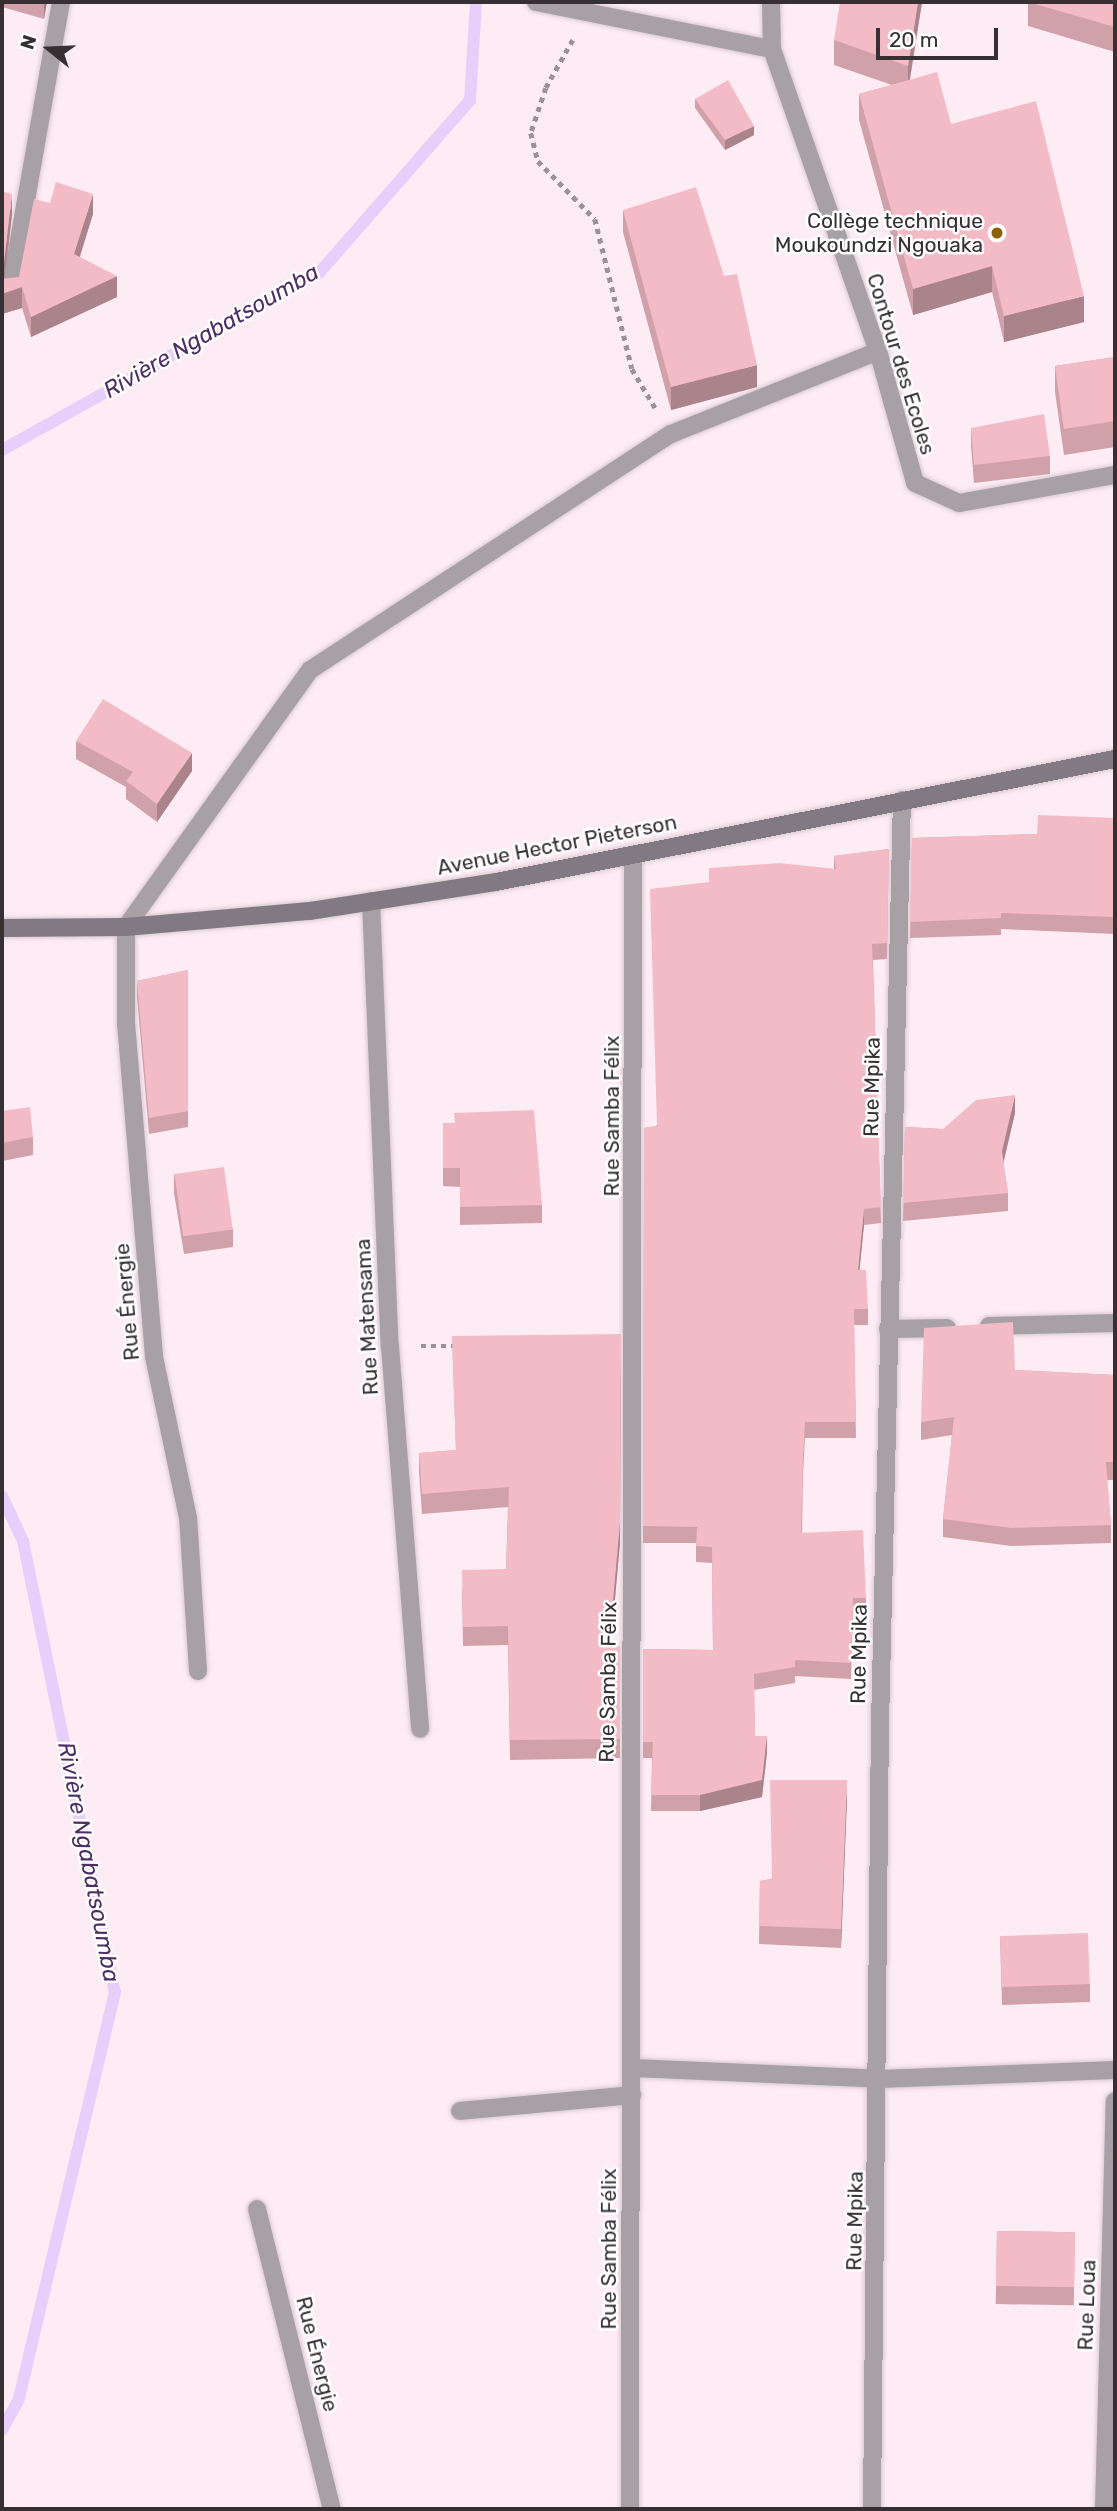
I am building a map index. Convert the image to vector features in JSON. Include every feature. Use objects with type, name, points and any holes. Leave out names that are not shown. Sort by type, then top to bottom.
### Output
[{"type":"street","points":[[10,291],[61,2]]},
{"type":"street","points":[[536,2],[587,15],[772,49]]},
{"type":"street","name":"Contour des Ecoles","points":[[771,2],[772,49],[878,351],[908,467],[927,494],[959,503],[986,502],[1115,475]]},
{"type":"street","points":[[127,926],[310,670],[671,434],[878,351]]},
{"type":"street","name":"Avenue Hector Pieterson","points":[[2,928],[127,926],[372,901],[633,856],[1115,759]]},
{"type":"street","name":"Rue Mpika","points":[[872,2509],[880,2079],[888,1329],[902,800]]},
{"type":"street","name":"Rue Samba Félix","points":[[630,2509],[633,2068],[633,856]]},
{"type":"street","name":"Rue Matensama","points":[[372,901],[390,1346],[420,1729]]},
{"type":"street","name":"Rue Énergie","points":[[127,926],[127,1025],[154,1356],[188,1518],[198,1671]]},
{"type":"street","points":[[888,1329],[1115,1323]]},
{"type":"street","points":[[633,2068],[880,2079],[1115,2070]]},
{"type":"street","points":[[460,2111],[632,2095]]},
{"type":"street","name":"Rue Loua","points":[[1104,2509],[1115,2101]]},
{"type":"street","name":"Rue Énergie","points":[[257,2209],[332,2509]]},
{"type":"path","points":[[587,15],[546,88],[531,133],[538,161],[595,219],[632,369],[671,434]]},
{"type":"building","points":[[840,2],[918,2],[908,66],[834,40]]},
{"type":"building","points":[[1028,2],[1115,2],[1115,27]]},
{"type":"building","points":[[937,72],[951,124],[1036,101],[1084,296],[1004,316],[992,266],[913,289],[859,94]]},
{"type":"building","points":[[728,80],[754,126],[725,140],[695,99]]},
{"type":"building","points":[[56,182],[93,194],[74,254],[117,276],[31,317],[22,287],[2,294],[2,279],[19,277],[34,199],[50,203]]},
{"type":"building","points":[[696,187],[724,276],[737,274],[757,365],[671,387],[623,210]]},
{"type":"building","points":[[2,191],[12,194],[2,279]]},
{"type":"building","points":[[1115,357],[1115,421],[1064,429],[1055,366]]},
{"type":"building","points":[[1044,414],[1050,456],[974,465],[971,428]]},
{"type":"building","points":[[103,699],[192,753],[157,804],[126,781],[133,772],[76,741]]},
{"type":"building","points":[[1038,815],[1115,818],[1115,917],[1001,913],[1001,918],[910,922],[912,838],[1037,834]]},
{"type":"building","points":[[889,849],[887,943],[872,944],[881,1207],[864,1209],[858,1270],[866,1270],[868,1309],[854,1309],[856,1422],[805,1422],[803,1459],[801,1533],[863,1530],[866,1598],[853,1598],[851,1663],[795,1660],[795,1667],[754,1674],[755,1736],[767,1736],[762,1780],[700,1795],[651,1795],[653,1742],[643,1742],[643,1649],[713,1650],[712,1547],[696,1546],[697,1527],[643,1526],[644,1128],[657,1126],[650,889],[709,882],[709,868],[779,863],[836,869],[834,856]]},
{"type":"building","points":[[188,970],[188,1111],[149,1118],[137,981]]},
{"type":"building","points":[[1015,1095],[1002,1151],[1008,1193],[903,1203],[905,1127],[943,1129],[976,1100]]},
{"type":"building","points":[[30,1107],[33,1137],[2,1143],[2,1111]]},
{"type":"building","points":[[534,1110],[542,1205],[460,1207],[460,1168],[443,1168],[443,1123],[455,1123],[454,1113]]},
{"type":"building","points":[[224,1167],[233,1229],[183,1236],[174,1174]]},
{"type":"building","points":[[1013,1322],[1015,1370],[1115,1375],[1115,1462],[1106,1462],[1111,1525],[1011,1528],[943,1519],[954,1417],[921,1422],[924,1328]]},
{"type":"building","points":[[621,1334],[620,1523],[609,1646],[620,1646],[620,1739],[510,1740],[508,1626],[463,1627],[462,1570],[506,1569],[509,1487],[422,1494],[419,1453],[456,1450],[452,1336]]},
{"type":"building","points":[[770,1780],[847,1780],[841,1929],[759,1926],[760,1881],[772,1879]]},
{"type":"building","points":[[1088,1933],[1090,1984],[1002,1987],[1000,1936]]},
{"type":"building","points":[[997,2231],[1075,2232],[1074,2287],[996,2286]]},
{"type":"waterway","name":"Rivière Ngabatsoumba","points":[[2,450],[320,272],[470,100],[476,2]]},
{"type":"waterway","name":"Rivière Ngabatsoumba","points":[[2,1496],[23,1541],[115,1992],[18,2401],[2,2430]]},
{"type":"place","name":"Collège technique Moukoundzi Ngouaka","points":[[997,233]]}]
